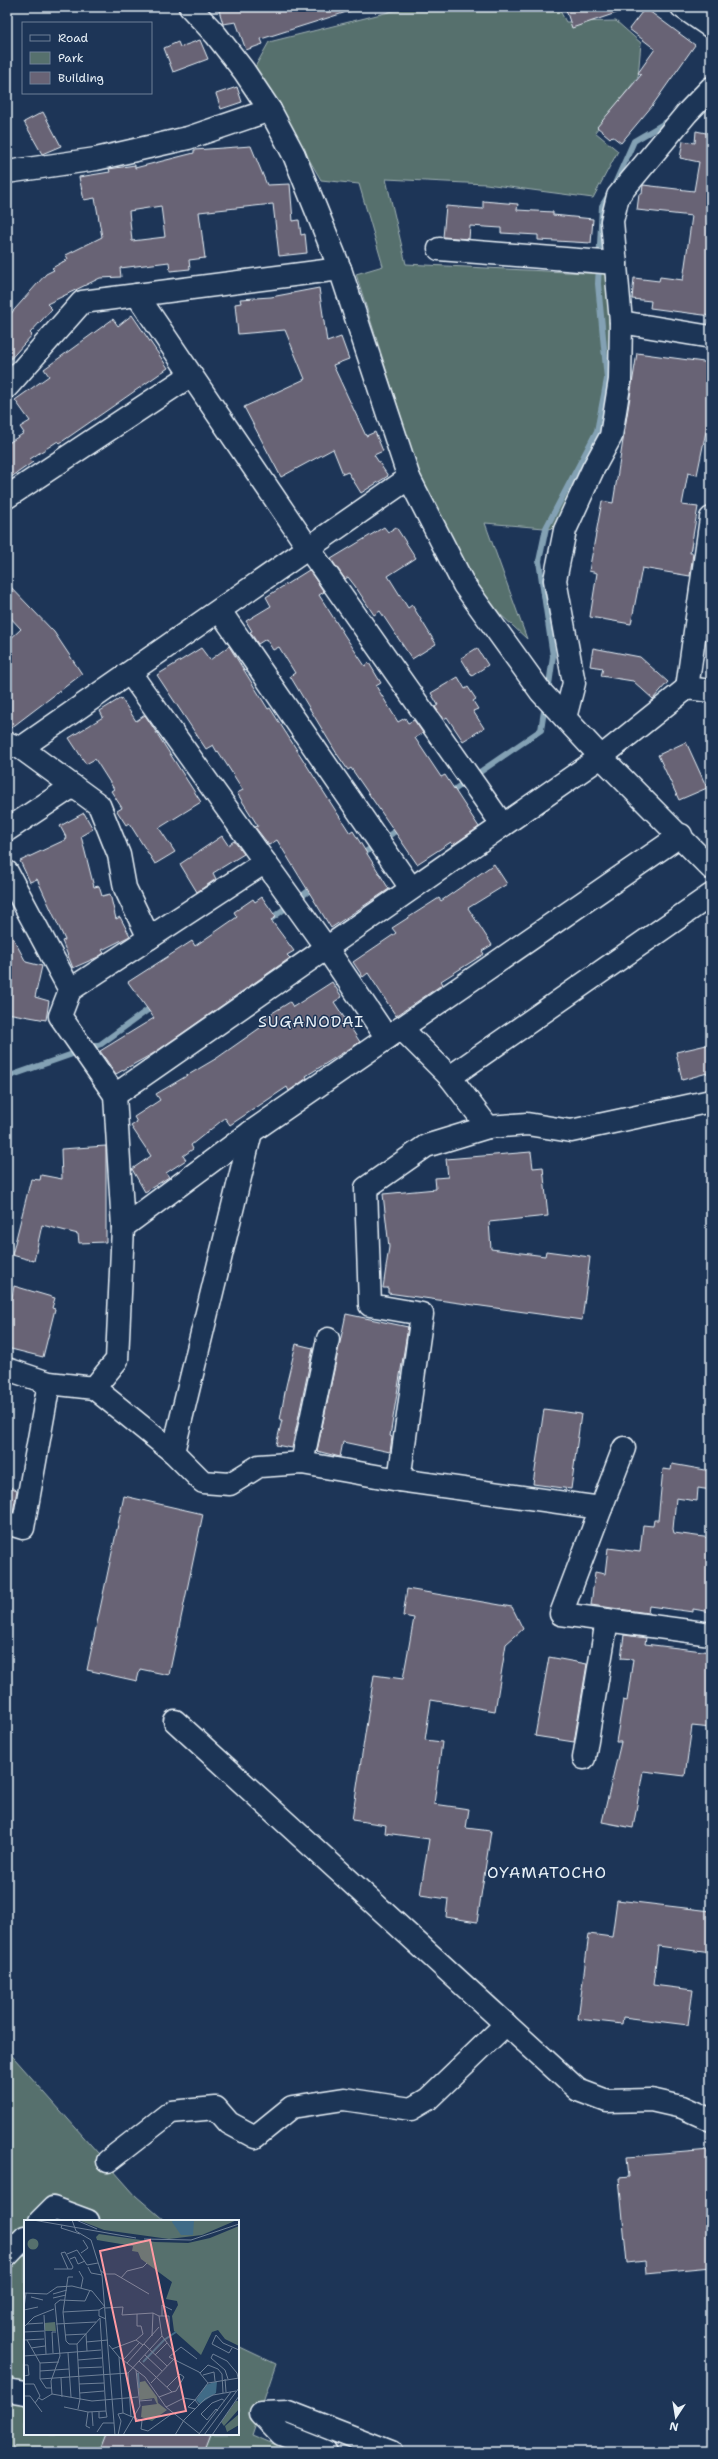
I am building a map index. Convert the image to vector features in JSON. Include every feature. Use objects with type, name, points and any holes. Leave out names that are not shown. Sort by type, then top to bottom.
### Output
[{"type":"street","points":[[190,7],[216,35],[270,110],[294,155],[340,269],[409,478],[464,585],[541,692],[601,757],[681,835],[711,868]]},
{"type":"street","points":[[682,7],[711,27]]},
{"type":"street","points":[[565,718],[574,683],[555,580],[565,530],[593,469],[611,436],[620,380],[622,322],[604,262],[612,221],[618,196],[687,113],[711,88]]},
{"type":"street","points":[[7,172],[96,159],[188,138],[270,110]]},
{"type":"street","points":[[439,249],[604,262]]},
{"type":"street","points":[[7,387],[82,302],[340,269]]},
{"type":"street","points":[[137,295],[309,550],[502,824]]},
{"type":"street","points":[[622,322],[711,337]]},
{"type":"street","points":[[7,497],[191,375]]},
{"type":"street","points":[[149,938],[125,888],[119,855],[99,805],[14,745],[130,673],[309,550],[409,478]]},
{"type":"street","points":[[115,1095],[327,949],[502,824],[601,757],[688,688],[711,518]]},
{"type":"street","points":[[220,611],[411,888]]},
{"type":"street","points":[[130,673],[327,949],[394,1033],[450,1077],[488,1127]]},
{"type":"street","points":[[688,688],[711,691]]},
{"type":"street","points":[[7,830],[73,786]]},
{"type":"street","points":[[123,1227],[251,1132],[681,835]]},
{"type":"street","points":[[94,1388],[117,1360],[123,1227],[115,1095],[60,1016],[70,990],[265,862]]},
{"type":"street","points":[[7,872],[70,990]]},
{"type":"street","points":[[450,1077],[711,895]]},
{"type":"street","points":[[399,1480],[422,1314],[370,1305],[366,1188],[426,1146],[488,1127],[527,1124],[571,1131],[711,1101]]},
{"type":"street","points":[[173,1452],[251,1132]]},
{"type":"street","points":[[302,1463],[328,1339]]},
{"type":"street","points":[[7,1369],[49,1383],[94,1388],[173,1452],[203,1482],[230,1484],[259,1466],[302,1463],[399,1480],[601,1508]]},
{"type":"street","points":[[7,1523],[23,1528],[49,1383]]},
{"type":"street","points":[[624,1448],[562,1614],[711,1634]]},
{"type":"street","points":[[584,1758],[607,1620]]},
{"type":"street","points":[[175,1721],[578,2090],[607,2101],[651,2100],[682,2107],[711,2120]]},
{"type":"street","points":[[108,2161],[171,2112],[216,2108],[229,2123],[255,2137],[292,2107],[344,2099],[411,2109],[428,2099],[506,2024]]},
{"type":"street","points":[[41,2220],[53,2208],[85,2220]]},
{"type":"street","points":[[7,2256],[24,2238]]},
{"type":"street","points":[[7,2390],[24,2393]]},
{"type":"street","points":[[326,2452],[281,2434],[261,2414],[288,2412],[391,2452]]},
{"type":"green space","points":[[409,7],[558,7],[566,22],[616,21],[641,43],[638,77],[595,132],[618,151],[593,198],[486,184],[386,179],[406,264],[606,274],[615,377],[604,433],[556,529],[485,523],[527,639],[500,614],[469,572],[418,471],[356,274],[383,266],[359,184],[321,180],[255,67],[269,42]]},
{"type":"green space","points":[[7,2050],[136,2196],[164,2220],[24,2220],[24,2435],[239,2435],[239,2346],[276,2364],[252,2435],[293,2452],[23,2452],[7,2446]]},
{"type":"building","points":[[218,7],[353,7],[353,10],[261,39],[263,44],[246,50],[236,22],[223,24]]},
{"type":"building","points":[[565,7],[624,7],[625,10],[572,28]]},
{"type":"building","points":[[645,8],[695,45],[652,106],[621,143],[612,136],[610,138],[597,127],[641,75],[638,73],[655,49],[629,29]]},
{"type":"building","points":[[200,40],[208,59],[173,72],[164,48],[178,42],[180,47]]},
{"type":"building","points":[[237,87],[242,102],[221,109],[216,94]]},
{"type":"building","points":[[43,112],[61,146],[42,154],[24,122]]},
{"type":"building","points":[[696,131],[711,134],[711,316],[650,308],[651,301],[632,299],[634,278],[659,281],[660,277],[683,280],[692,216],[637,210],[639,194],[642,194],[643,185],[694,191],[699,162],[680,158],[683,141],[695,143]]},
{"type":"building","points":[[251,146],[267,185],[290,184],[293,221],[299,220],[301,235],[305,234],[307,253],[279,256],[273,204],[199,212],[205,258],[189,260],[190,269],[170,271],[169,262],[120,268],[121,277],[100,278],[47,304],[52,309],[30,333],[32,335],[7,363],[7,318],[46,274],[54,270],[52,268],[68,259],[66,255],[102,237],[95,198],[84,200],[79,177],[110,172],[109,169],[135,165],[135,168],[194,153],[194,150]],"holes":[[[161,206],[165,237],[132,241],[129,211]]]},
{"type":"building","points":[[483,201],[518,204],[517,210],[553,212],[553,215],[593,219],[591,243],[538,240],[538,235],[501,233],[501,228],[470,226],[469,239],[443,237],[446,206],[483,209]]},
{"type":"building","points":[[319,288],[327,342],[341,337],[349,359],[333,365],[366,436],[375,432],[383,451],[374,455],[388,476],[361,493],[348,472],[343,474],[333,449],[281,477],[244,407],[305,379],[285,330],[238,334],[235,304],[241,303],[240,299],[271,297]]},
{"type":"building","points":[[132,315],[168,368],[60,443],[58,441],[30,459],[33,462],[7,480],[7,444],[24,433],[20,427],[30,421],[15,400],[49,376],[44,369],[113,319],[118,326]]},
{"type":"building","points":[[637,353],[711,363],[711,407],[697,475],[688,473],[682,505],[698,507],[690,553],[693,553],[690,576],[642,568],[631,624],[590,617],[597,573],[589,571],[602,501],[613,503]]},
{"type":"building","points":[[384,527],[388,532],[396,527],[416,558],[388,576],[408,608],[412,605],[436,644],[412,659],[380,611],[374,615],[355,586],[348,577],[345,579],[331,559]]},
{"type":"building","points":[[309,570],[324,592],[319,595],[345,636],[365,666],[369,663],[381,683],[376,686],[398,722],[405,718],[408,723],[414,720],[423,733],[415,738],[441,777],[445,775],[479,827],[453,845],[451,842],[417,864],[351,768],[348,770],[337,754],[290,676],[295,673],[279,647],[273,650],[266,639],[258,644],[250,632],[252,631],[246,621],[271,606],[266,597]]},
{"type":"building","points":[[7,583],[54,632],[82,674],[7,731],[7,642],[21,629],[7,614]]},
{"type":"building","points":[[229,646],[268,709],[270,708],[350,833],[353,831],[389,889],[331,928],[277,840],[269,845],[255,827],[258,826],[237,793],[243,790],[218,751],[217,752],[213,745],[206,749],[157,675],[201,648],[210,660]]},
{"type":"building","points":[[477,648],[488,665],[472,676],[461,658]]},
{"type":"building","points":[[593,648],[640,657],[668,682],[653,699],[633,681],[601,676],[603,668],[590,666]]},
{"type":"building","points":[[458,677],[465,689],[468,687],[476,699],[473,701],[478,709],[473,711],[484,728],[463,741],[447,717],[444,719],[435,707],[438,705],[431,693]]},
{"type":"building","points":[[121,698],[136,721],[145,715],[201,802],[159,828],[175,852],[155,864],[129,823],[126,825],[117,811],[122,808],[111,791],[114,789],[95,759],[86,764],[69,738],[103,717],[100,711]]},
{"type":"building","points":[[686,742],[707,788],[679,800],[658,755]]},
{"type":"building","points":[[84,813],[93,829],[81,836],[94,887],[99,886],[102,896],[110,894],[116,919],[120,917],[130,936],[102,950],[104,953],[98,957],[73,968],[62,941],[65,940],[37,879],[30,882],[20,861],[67,839],[60,826]]},
{"type":"building","points":[[222,836],[228,845],[234,841],[244,854],[213,873],[216,879],[197,892],[180,864]]},
{"type":"building","points":[[494,864],[507,884],[468,908],[492,945],[482,951],[484,954],[441,981],[443,984],[396,1016],[368,973],[363,977],[353,962],[396,933],[392,928],[439,898],[441,901]]},
{"type":"building","points":[[262,897],[276,917],[271,920],[294,951],[287,955],[290,958],[154,1053],[116,1074],[100,1051],[154,1018],[128,982],[192,941],[195,946],[237,917],[234,912],[253,899],[255,902]]},
{"type":"building","points":[[7,927],[26,962],[42,966],[35,997],[49,1001],[46,1020],[7,1013]]},
{"type":"building","points":[[332,982],[342,997],[334,1002],[360,1042],[306,1076],[307,1078],[289,1091],[287,1087],[230,1125],[225,1118],[191,1145],[193,1149],[183,1156],[186,1160],[166,1173],[169,1177],[145,1192],[132,1169],[151,1156],[131,1126],[137,1122],[134,1117],[160,1100],[156,1094],[217,1058],[267,1023],[264,1018],[290,1002],[293,1007]]},
{"type":"building","points":[[711,1044],[711,1072],[682,1080],[676,1052]]},
{"type":"building","points":[[106,1146],[106,1242],[79,1243],[78,1234],[42,1225],[34,1261],[12,1255],[31,1179],[40,1180],[41,1175],[62,1179],[61,1149]]},
{"type":"building","points":[[531,1152],[533,1168],[543,1167],[548,1216],[489,1222],[491,1249],[545,1256],[546,1251],[590,1257],[582,1320],[388,1293],[388,1288],[383,1288],[389,1247],[383,1194],[436,1189],[435,1178],[448,1177],[446,1159]]},
{"type":"building","points":[[14,1286],[55,1298],[52,1308],[55,1309],[43,1357],[7,1348],[7,1297],[12,1298]]},
{"type":"building","points":[[346,1314],[408,1327],[390,1436],[392,1437],[390,1452],[343,1442],[340,1457],[317,1451]]},
{"type":"building","points":[[296,1344],[313,1348],[292,1448],[276,1445],[282,1420],[280,1420],[286,1386]]},
{"type":"building","points":[[544,1409],[581,1414],[571,1489],[533,1484]]},
{"type":"building","points":[[672,1464],[711,1471],[711,1490],[698,1488],[697,1501],[676,1498],[673,1529],[674,1533],[711,1538],[711,1612],[693,1609],[693,1612],[649,1606],[648,1613],[591,1605],[595,1572],[605,1574],[608,1548],[640,1552],[643,1525],[653,1526],[654,1520],[658,1520],[663,1469],[671,1470]]},
{"type":"building","points":[[7,1486],[17,1490],[13,1512],[7,1511]]},
{"type":"building","points":[[124,1496],[203,1514],[169,1675],[140,1669],[137,1681],[87,1670]]},
{"type":"building","points":[[407,1589],[512,1607],[523,1629],[506,1644],[495,1711],[431,1700],[425,1740],[442,1742],[434,1804],[469,1809],[466,1828],[491,1831],[477,1922],[446,1917],[448,1899],[420,1895],[429,1839],[385,1833],[386,1825],[352,1820],[374,1675],[403,1679],[414,1618],[403,1616]]},
{"type":"building","points":[[624,1635],[646,1638],[645,1644],[711,1652],[711,1728],[692,1726],[685,1776],[643,1771],[633,1828],[602,1822],[621,1742],[616,1742],[623,1700],[627,1701],[633,1659],[621,1658]]},
{"type":"building","points":[[549,1657],[587,1664],[574,1742],[535,1736]]},
{"type":"building","points":[[617,1900],[711,1911],[711,1953],[658,1946],[653,1985],[693,1990],[688,2025],[623,2017],[622,2024],[578,2019],[589,1934],[612,1937]]},
{"type":"building","points":[[710,2150],[711,2267],[646,2273],[645,2261],[627,2263],[619,2178],[629,2177],[627,2157]]},
{"type":"building","points":[[105,2435],[211,2435],[204,2452],[98,2452]]},
{"type":"waterway","points":[[548,692],[553,656],[539,561],[546,528],[597,431],[607,379],[598,284],[602,206],[614,186],[634,141],[670,120]]},
{"type":"waterway","points":[[448,794],[541,730],[545,705]]},
{"type":"waterway","points":[[360,856],[401,827]]},
{"type":"waterway","points":[[268,921],[314,887]]},
{"type":"waterway","points":[[7,1077],[101,1044],[153,1006]]},
{"type":"district","name":"SUGANODAI","points":[[311,1021]]},
{"type":"district","name":"OYAMATOCHO","points":[[547,1872]]}]
